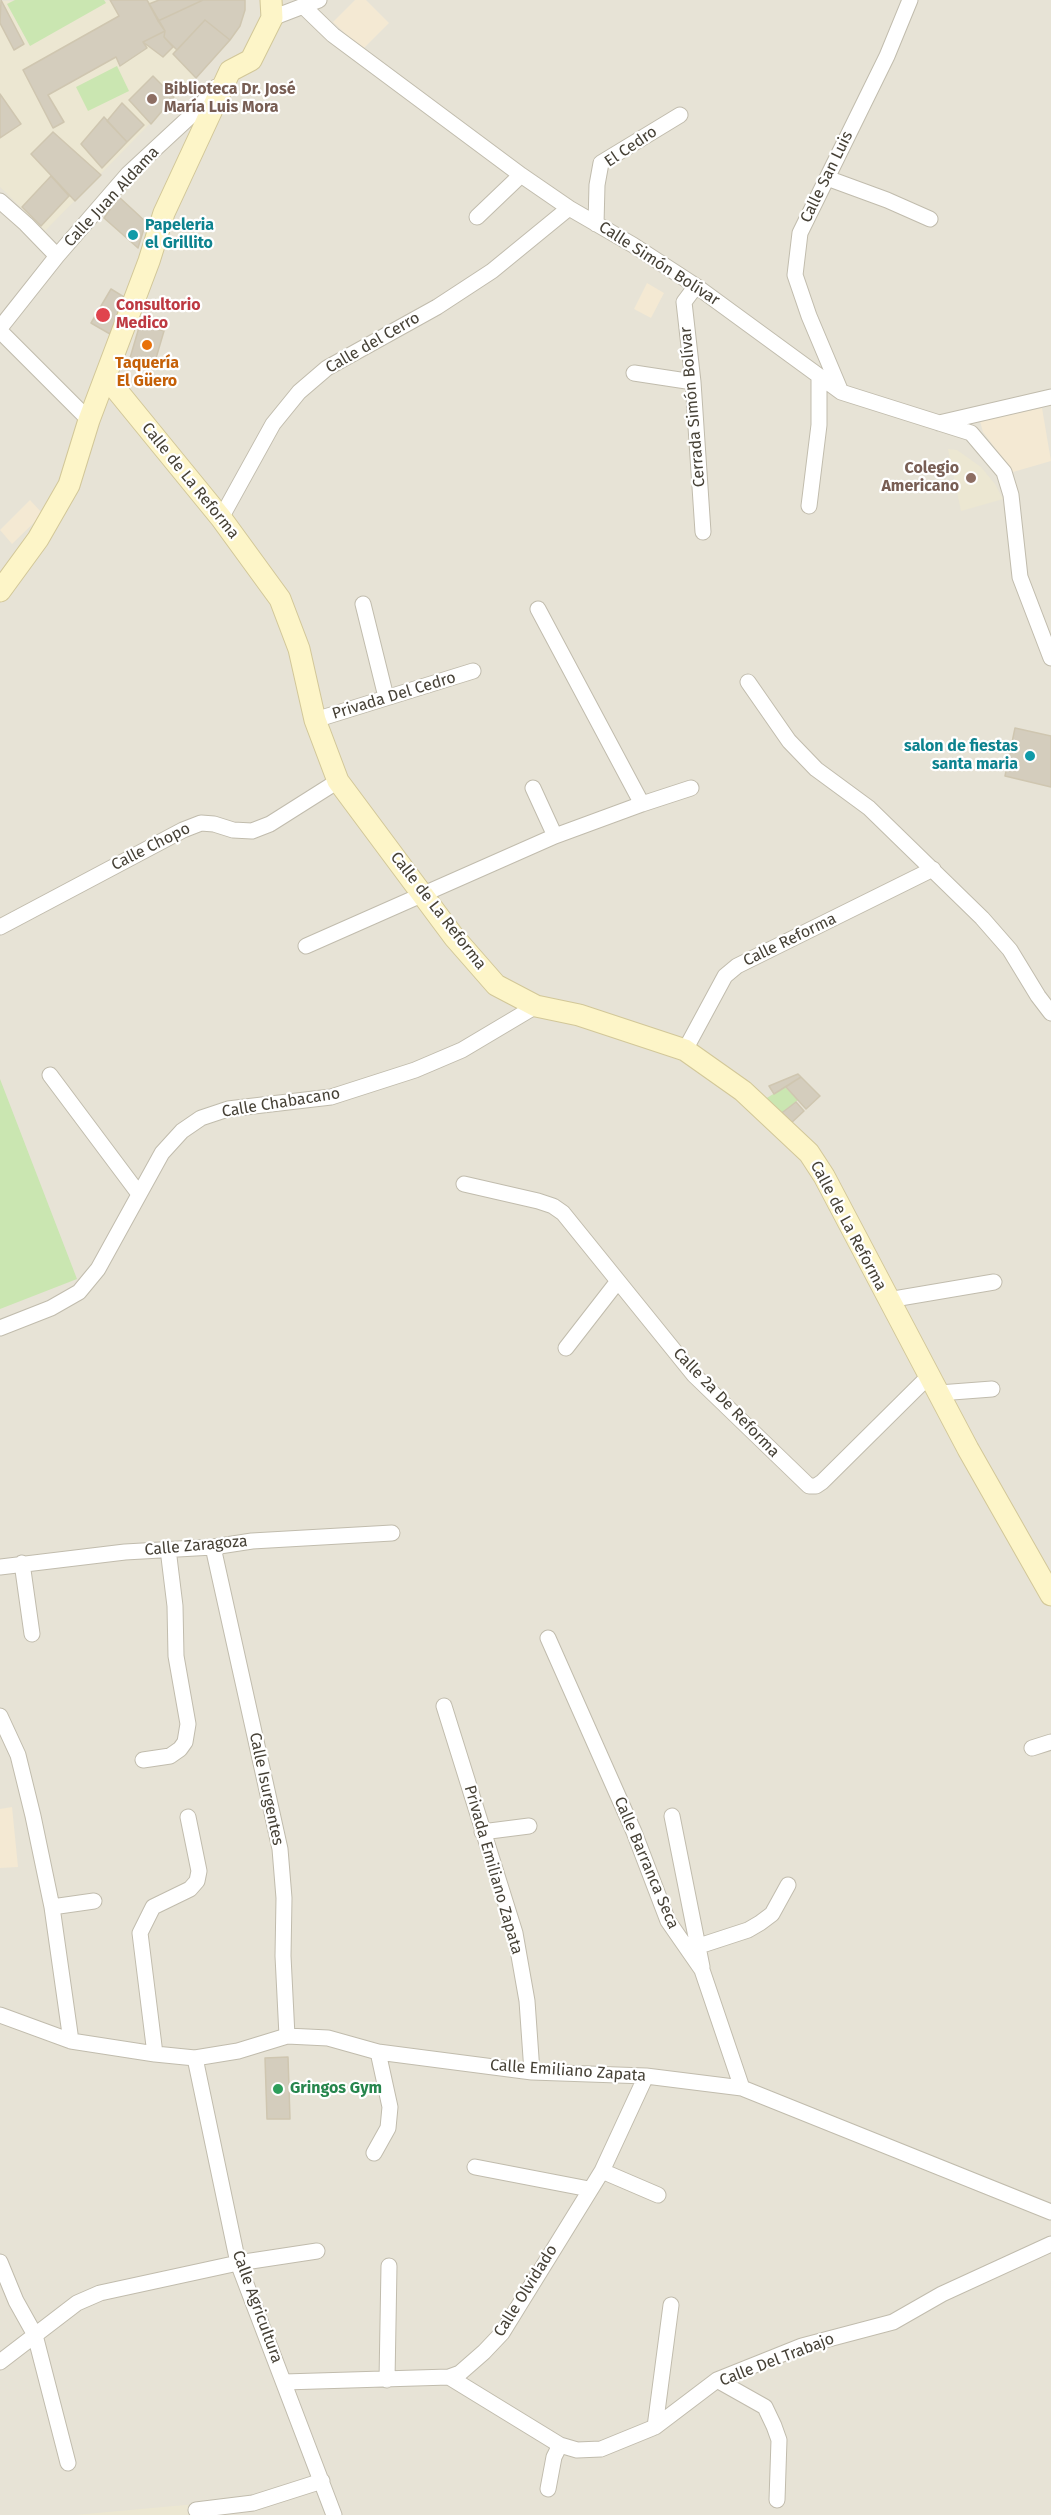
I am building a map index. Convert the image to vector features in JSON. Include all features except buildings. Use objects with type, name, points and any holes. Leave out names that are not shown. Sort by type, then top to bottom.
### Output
[{"type":"street","points":[[0,591],[38,539],[69,485],[89,420],[149,261],[164,213],[230,71],[251,60],[271,9],[303,6],[319,0]]},
{"type":"street","name":"Calle San Luis","points":[[841,392],[809,316],[795,275],[800,233],[886,57],[909,0]]},
{"type":"street","name":"Calle Simón Bolívar","points":[[303,6],[333,35],[521,175],[568,208],[696,286],[819,378],[841,392],[971,433],[1004,472],[1011,495],[1020,577],[1051,658]]},
{"type":"street","name":"Calle Juan Aldama","points":[[0,329],[57,256],[128,174],[196,111],[230,71]]},
{"type":"street","name":"El Cedro","points":[[596,224],[597,185],[601,163],[680,115]]},
{"type":"street","points":[[477,217],[521,175]]},
{"type":"street","points":[[827,178],[930,219]]},
{"type":"street","points":[[0,201],[57,256]]},
{"type":"street","name":"Calle del Cerro","points":[[221,518],[273,424],[298,393],[327,368],[437,307],[492,271],[568,208]]},
{"type":"street","name":"Cerrada Simón Bolívar","points":[[696,286],[684,302],[693,382],[704,532]]},
{"type":"street","points":[[0,329],[89,420]]},
{"type":"street","points":[[634,373],[693,382]]},
{"type":"street","name":"Calle de La Reforma","points":[[106,377],[221,518],[279,599],[299,649],[315,720],[338,781],[454,937],[496,985],[536,1006],[579,1015],[685,1050],[743,1091],[809,1153],[839,1202],[888,1300],[1051,1595]]},
{"type":"street","points":[[809,506],[819,425],[819,378]]},
{"type":"street","points":[[939,423],[1051,398]]},
{"type":"street","points":[[363,604],[386,697]]},
{"type":"street","points":[[538,609],[642,804]]},
{"type":"street","name":"Privada Del Cedro","points":[[315,720],[473,671]]},
{"type":"street","points":[[748,682],[789,741],[816,769],[869,808],[982,918],[1010,950],[1051,1013]]},
{"type":"street","name":"Calle Chopo","points":[[0,927],[183,830],[201,823],[214,824],[233,830],[252,831],[270,824],[338,781]]},
{"type":"street","points":[[533,788],[555,836]]},
{"type":"street","points":[[306,946],[555,836],[642,804],[691,789]]},
{"type":"street","name":"Calle Reforma","points":[[685,1050],[725,976],[737,966],[933,869]]},
{"type":"street","name":"Calle Chabacano","points":[[0,1328],[51,1308],[79,1292],[98,1269],[162,1153],[182,1131],[201,1118],[228,1109],[331,1097],[415,1070],[462,1050],[536,1006]]},
{"type":"street","points":[[50,1075],[139,1194]]},
{"type":"street","name":"Calle 2a De Reforma","points":[[464,1184],[553,1206],[574,1224],[694,1375],[809,1486],[816,1486],[822,1482],[934,1384]]},
{"type":"street","points":[[566,1348],[618,1281]]},
{"type":"street","points":[[888,1300],[994,1282]]},
{"type":"street","points":[[934,1384],[992,1389]]},
{"type":"street","name":"Calle Zaragoza","points":[[0,1567],[252,1541],[392,1533]]},
{"type":"street","name":"Calle Isurgentes","points":[[213,1546],[280,1849],[284,1898],[283,1956],[287,2036]]},
{"type":"street","points":[[143,1760],[170,1756],[180,1749],[185,1742],[188,1724],[176,1656],[176,1606],[168,1549]]},
{"type":"street","points":[[22,1563],[32,1634]]},
{"type":"street","name":"Calle Barranca Seca","points":[[548,1638],[634,1832],[668,1921],[702,1970],[742,2088]]},
{"type":"street","name":"Privada Emiliano Zapata","points":[[444,1706],[515,1933],[527,2001],[532,2073]]},
{"type":"street","points":[[0,1716],[18,1755],[33,1816],[51,1907],[70,2041]]},
{"type":"street","points":[[1032,1748],[1051,1742]]},
{"type":"street","points":[[672,1816],[702,1970]]},
{"type":"street","points":[[155,2054],[140,1933],[153,1907],[190,1889],[197,1881],[199,1871],[188,1817]]},
{"type":"street","points":[[482,1832],[529,1826]]},
{"type":"street","points":[[699,1946],[748,1930],[760,1923],[772,1914],[788,1885]]},
{"type":"street","points":[[51,1907],[94,1901]]},
{"type":"street","name":"Calle Emiliano Zapata","points":[[0,2015],[9,2016],[70,2041],[195,2058],[238,2051],[287,2036],[328,2038],[378,2052],[532,2073],[646,2076],[742,2088],[1051,2212]]},
{"type":"street","points":[[374,2153],[388,2127],[390,2107],[378,2052]]},
{"type":"street","name":"Calle Agricultura","points":[[195,2058],[238,2263],[334,2515]]},
{"type":"street","name":"Calle Olvidado","points":[[449,2378],[460,2373],[502,2333],[602,2171],[646,2076]]},
{"type":"street","points":[[475,2167],[589,2189]]},
{"type":"street","points":[[602,2171],[658,2195]]},
{"type":"street","name":"Calle Del Trabajo","points":[[449,2378],[560,2445],[577,2450],[601,2449],[655,2427],[717,2380],[802,2346],[893,2322],[942,2294],[1051,2244]]},
{"type":"street","points":[[0,2362],[77,2303],[100,2293],[238,2263],[317,2251]]},
{"type":"street","points":[[0,2262],[16,2301],[35,2335],[68,2463]]},
{"type":"street","points":[[387,2380],[390,2266]]},
{"type":"street","points":[[655,2427],[671,2305]]},
{"type":"street","points":[[284,2382],[449,2378]]},
{"type":"street","points":[[717,2380],[765,2408],[779,2440],[777,2500]]},
{"type":"street","points":[[548,2489],[554,2457],[560,2445]]},
{"type":"street","points":[[196,2510],[253,2503],[322,2481]]},
{"type":"shaded area","points":[[0,0],[1051,0],[1051,2515],[0,2515]]},
{"type":"shaded area","points":[[245,0],[245,10],[240,26],[220,52],[45,231],[0,187],[0,1]]},
{"type":"shaded area","points":[[355,0],[366,0],[389,23],[362,50],[333,22]]},
{"type":"shaded area","points":[[647,283],[664,293],[651,318],[634,309]]},
{"type":"shaded area","points":[[1042,408],[1051,461],[1013,472],[983,432],[980,421]]},
{"type":"shaded area","name":"Colegio Americano","points":[[948,449],[957,450],[981,467],[995,484],[1003,499],[961,511]]},
{"type":"shaded area","points":[[30,500],[43,514],[12,544],[0,530]]},
{"type":"shaded area","points":[[12,1807],[18,1867],[0,1868],[0,1809]]},
{"type":"shaded area","points":[[196,2504],[197,2515],[75,2515]]},
{"type":"green space","points":[[15,0],[104,0],[106,3],[30,46],[7,4]]},
{"type":"green space","points":[[117,66],[129,91],[88,111],[76,87]]},
{"type":"green space","points":[[0,1079],[77,1279],[0,1309]]},
{"type":"green space","points":[[785,1087],[798,1100],[779,1115],[765,1099]]},
{"type":"place","name":"Biblioteca Dr. José María Luis Mora","points":[[152,99]]},
{"type":"place","name":"Papeleria el Grillito","points":[[133,235]]},
{"type":"place","name":"Consultorio Medico","points":[[103,315]]},
{"type":"place","name":"Taquería El Güero","points":[[147,345]]},
{"type":"place","name":"Colegio Americano","points":[[971,478]]},
{"type":"place","name":"salon de fiestas santa maria","points":[[1030,756]]},
{"type":"place","name":"Gringos Gym","points":[[278,2089]]}]
